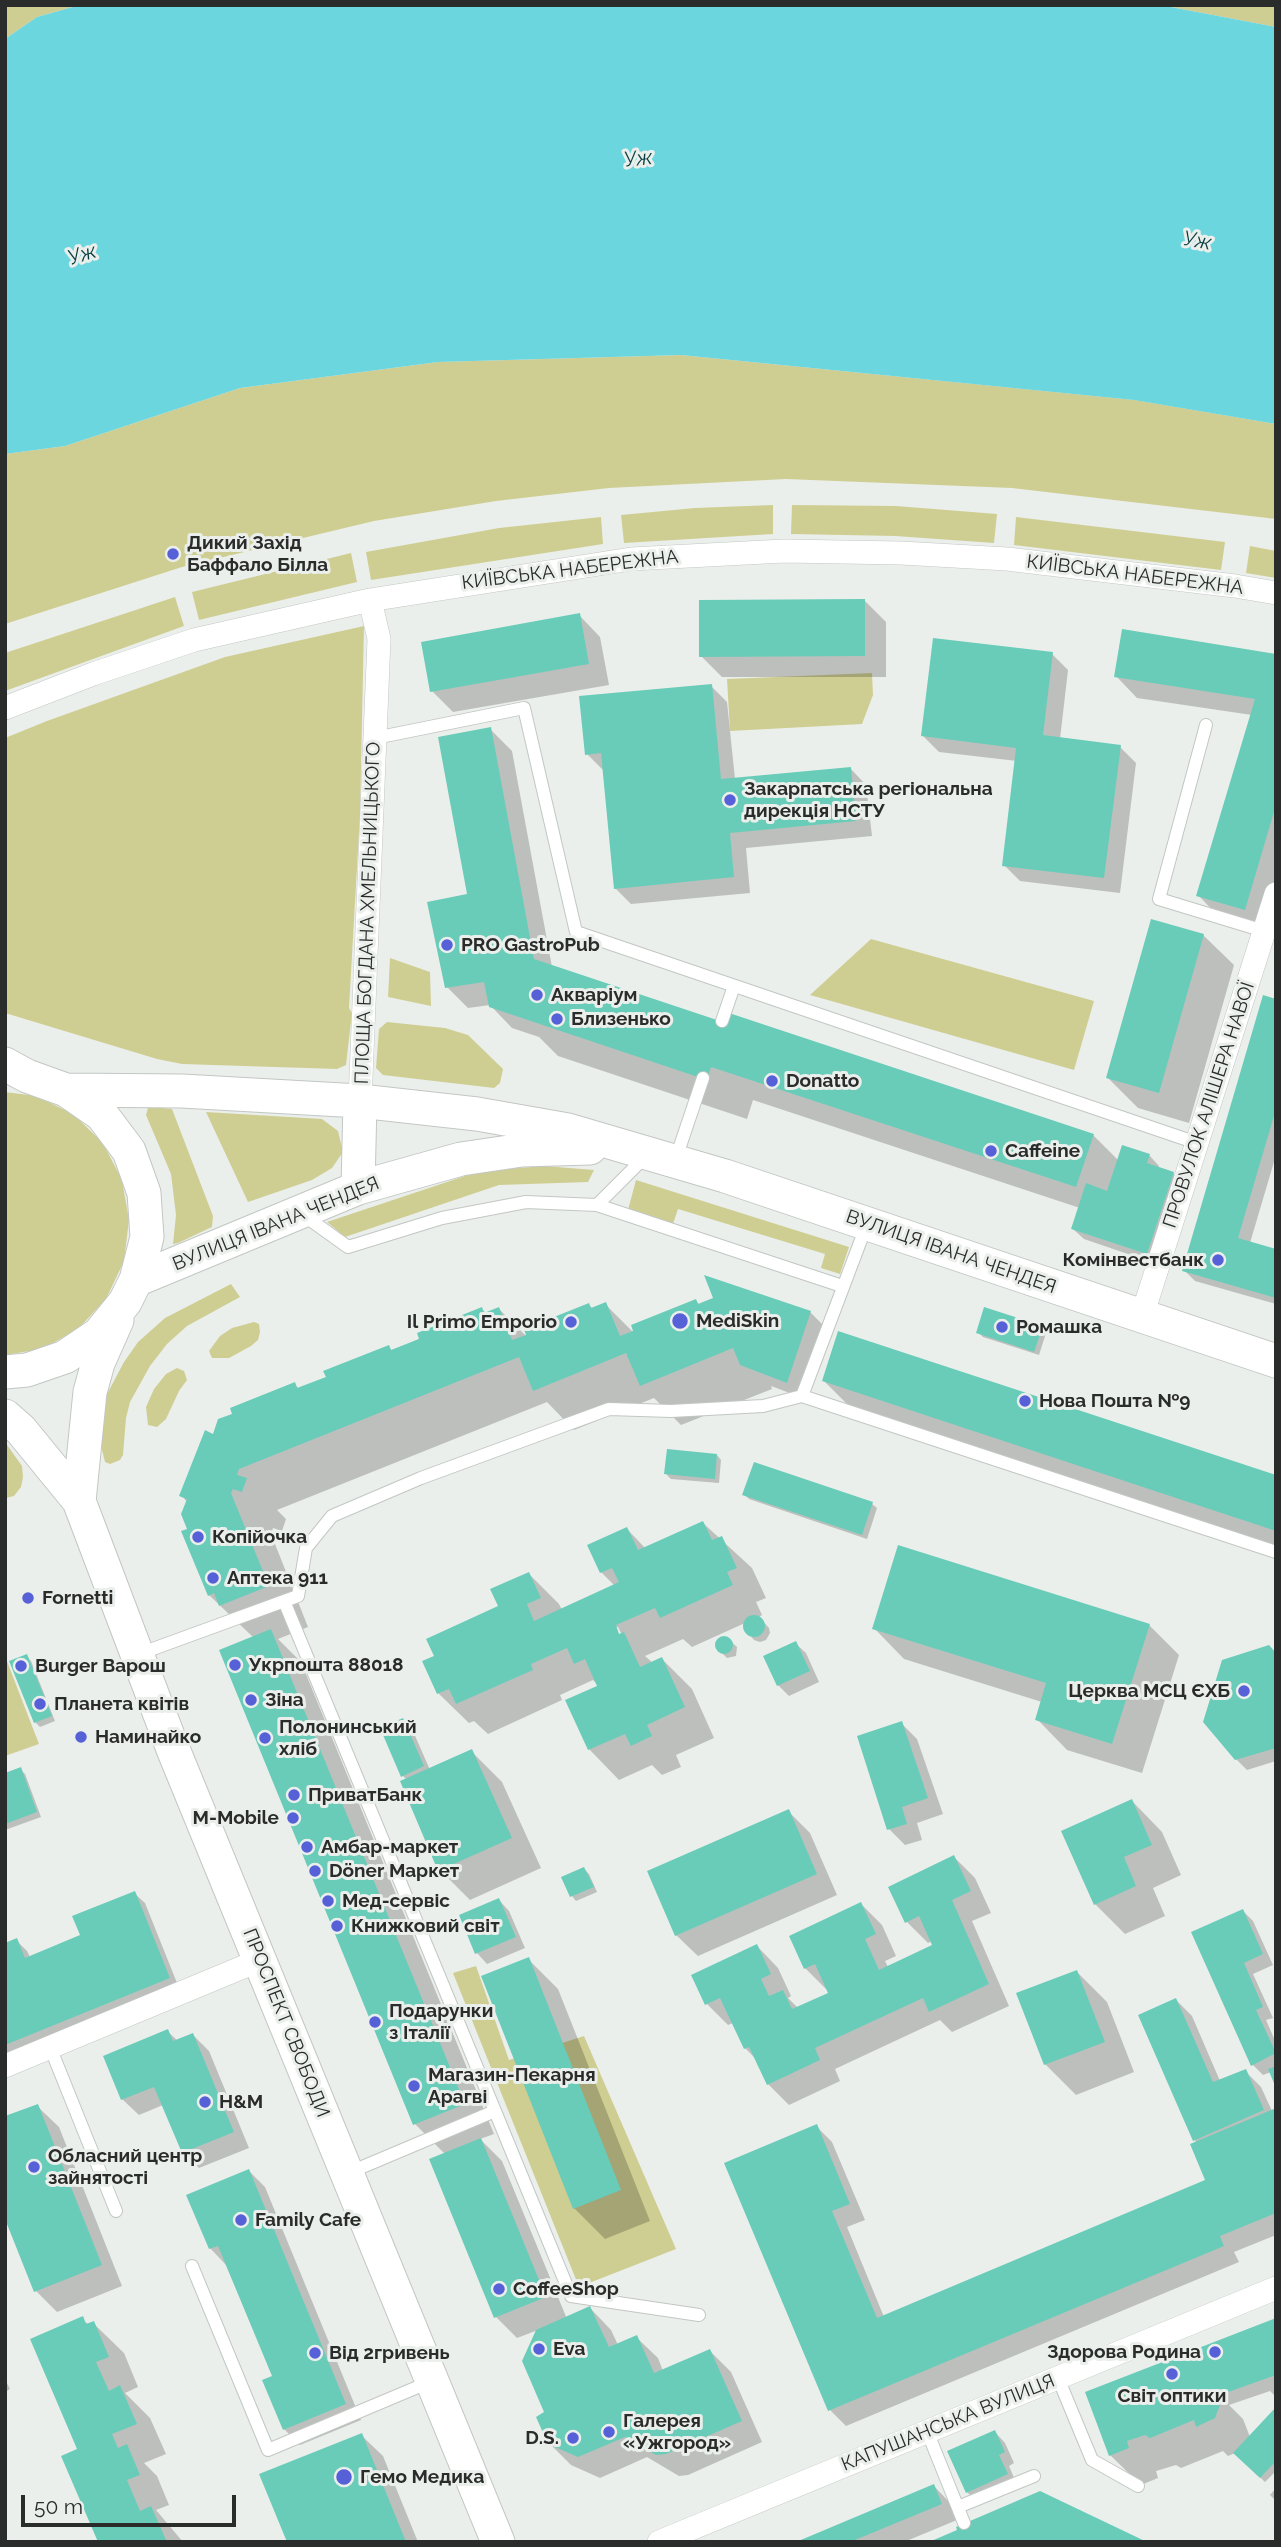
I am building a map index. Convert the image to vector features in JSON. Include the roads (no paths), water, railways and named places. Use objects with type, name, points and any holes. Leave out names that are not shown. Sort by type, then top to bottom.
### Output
[{"type":"main road","name":"ПЛОЩА БОГДАНА ХМЕЛЬНИЦЬКОГО","points":[[5,1372],[27,1370],[65,1357],[99,1334],[130,1291],[147,1237],[144,1193],[129,1151],[102,1115],[66,1090],[12,1071]]},
{"type":"main road","name":"ПЛОЩА БОГДАНА ХМЕЛЬНИЦЬКОГО","points":[[66,1090],[182,1091],[360,1101]]},
{"type":"main road","name":"ВУЛИЦЯ ІВАНА ЧЕНДЕЯ","points":[[360,1101],[477,1114],[568,1130],[867,1224],[1276,1361]]},
{"type":"main road","points":[[358,1188],[360,1101]]},
{"type":"main road","name":"ВУЛИЦЯ ІВАНА ЧЕНДЕЯ","points":[[130,1291],[299,1212],[358,1188],[461,1159],[522,1150],[650,1154]]},
{"type":"main road","name":"ПРОСПЕКТ СВОБОДИ","points":[[79,1501],[90,1392],[98,1363],[130,1291]]},
{"type":"main road","name":"ПРОСПЕКТ СВОБОДИ","points":[[5,1416],[21,1430],[79,1501],[136,1656],[498,2542]]},
{"type":"street","name":"КИЇВСЬКА НАБЕРЕЖНА","points":[[5,708],[93,674],[194,640],[370,600],[616,560],[784,551],[901,553],[1007,559],[1222,584],[1276,593]]},
{"type":"street","name":"ПЛОЩА БОГДАНА ХМЕЛЬНИЦЬКОГО","points":[[360,1101],[379,639],[370,600]]},
{"type":"street","name":"ПРОВУЛОК АЛІШЕРА НАВОЇ","points":[[1142,1316],[1276,894]]},
{"type":"street","points":[[5,2066],[260,1961]]},
{"type":"street","name":"КАПУШАНСЬКА ВУЛИЦЯ","points":[[659,2542],[1276,2288]]},
{"type":"lane","points":[[375,738],[524,708],[576,932],[1197,1143]]},
{"type":"lane","points":[[1206,725],[1159,899],[1264,931]]},
{"type":"lane","points":[[722,1021],[734,986]]},
{"type":"lane","points":[[597,1205],[650,1154],[703,1078]]},
{"type":"lane","points":[[299,1212],[348,1247],[442,1218],[526,1202],[597,1205],[842,1286]]},
{"type":"lane","points":[[802,1396],[867,1224]]},
{"type":"lane","points":[[136,1656],[298,1596],[306,1548],[332,1516],[421,1478],[609,1409],[671,1411],[763,1406],[802,1396],[1276,1552]]},
{"type":"lane","points":[[284,1601],[571,2296],[699,2315]]},
{"type":"lane","points":[[50,2047],[117,2211]]},
{"type":"lane","points":[[347,2174],[495,2111]]},
{"type":"lane","points":[[192,2266],[268,2450],[432,2381]]},
{"type":"lane","points":[[1058,2378],[1092,2460],[1138,2486]]},
{"type":"lane","points":[[927,2431],[964,2523]]},
{"type":"lane","points":[[958,2507],[1034,2476]]},
{"type":"water","name":"Уж","points":[[80,5],[1160,5],[1276,27],[1276,424],[1134,400],[681,355],[438,362],[240,388],[65,446],[5,454],[5,39],[37,17]]},
{"type":"place","name":"Дикий Захід Баффало Білла","points":[[173,554]]},
{"type":"place","name":"Закарпатська регіональна дирекція НСТУ","points":[[730,800]]},
{"type":"place","name":"PRO GastroPub","points":[[447,945]]},
{"type":"place","name":"Акваріум","points":[[537,995]]},
{"type":"place","name":"Близенько","points":[[557,1019]]},
{"type":"place","name":"Donatto","points":[[772,1081]]},
{"type":"place","name":"Caffeine","points":[[991,1151]]},
{"type":"place","name":"Комінвестбанк","points":[[1218,1260]]},
{"type":"place","name":"MediSkin","points":[[680,1321]]},
{"type":"place","name":"Il Primo Emporio","points":[[571,1322]]},
{"type":"place","name":"Ромашка","points":[[1002,1327]]},
{"type":"place","name":"Нова Пошта №9","points":[[1025,1401]]},
{"type":"place","name":"Копійочка","points":[[198,1537]]},
{"type":"place","name":"Аптека 911","points":[[213,1578]]},
{"type":"place","name":"Fornetti","points":[[28,1598]]},
{"type":"place","name":"Укрпошта 88018","points":[[235,1665]]},
{"type":"place","name":"Burger Варош","points":[[21,1666]]},
{"type":"place","name":"Церква МСЦ ЄХБ","points":[[1244,1691]]},
{"type":"place","name":"Зіна","points":[[251,1700]]},
{"type":"place","name":"Планета квітів","points":[[40,1704]]},
{"type":"place","name":"Наминайко","points":[[81,1737]]},
{"type":"place","name":"Полонинський хліб","points":[[265,1738]]},
{"type":"place","name":"ПриватБанк","points":[[294,1795]]},
{"type":"place","name":"M-Mobile","points":[[293,1818]]},
{"type":"place","name":"Амбар-маркет","points":[[307,1847]]},
{"type":"place","name":"Döner Маркет","points":[[315,1871]]},
{"type":"place","name":"Мед-сервіс","points":[[328,1901]]},
{"type":"place","name":"Книжковий світ","points":[[337,1926]]},
{"type":"place","name":"Подарунки з Італії","points":[[375,2022]]},
{"type":"place","name":"Магазин-Пекарня Арагві","points":[[414,2086]]},
{"type":"place","name":"H&M","points":[[205,2102]]},
{"type":"place","name":"Обласний центр зайнятості","points":[[34,2167]]},
{"type":"place","name":"Family Cafe","points":[[241,2220]]},
{"type":"place","name":"CoffeeShop","points":[[499,2289]]},
{"type":"place","name":"Eva","points":[[539,2349]]},
{"type":"place","name":"Здорова Родина","points":[[1215,2352]]},
{"type":"place","name":"Від 2гривень","points":[[315,2353]]},
{"type":"place","name":"Світ оптики","points":[[1172,2374]]},
{"type":"place","name":"Галерея «Ужгород»","points":[[609,2432]]},
{"type":"place","name":"D.S.","points":[[573,2438]]},
{"type":"place","name":"Гемо Медика","points":[[344,2477]]}]
